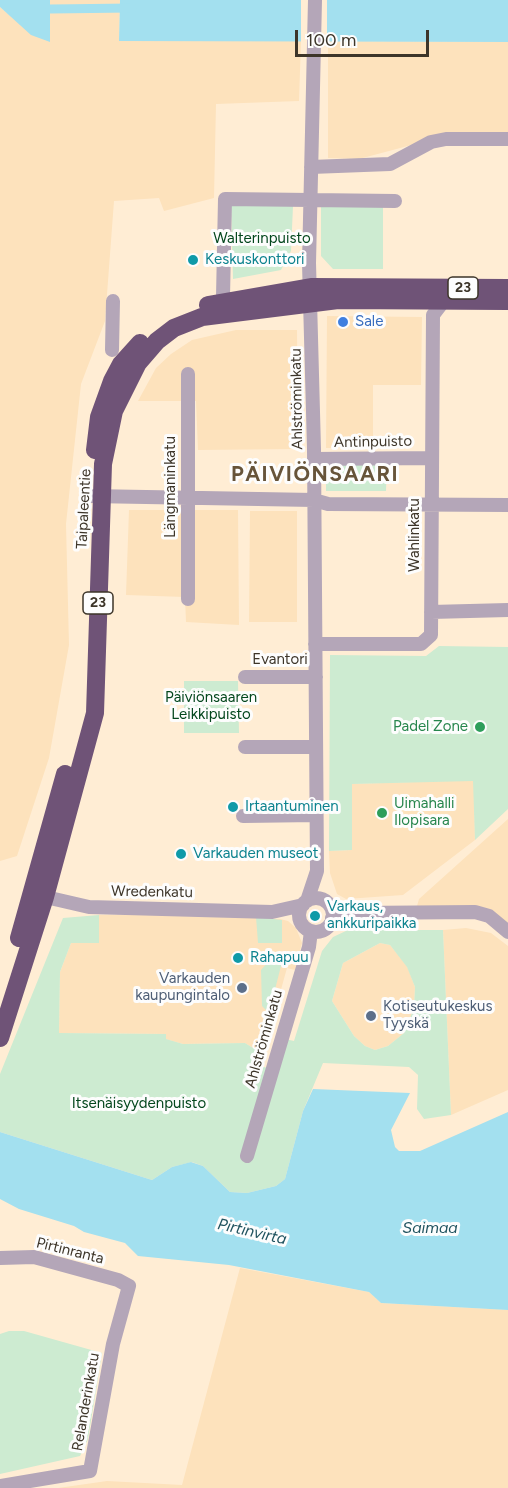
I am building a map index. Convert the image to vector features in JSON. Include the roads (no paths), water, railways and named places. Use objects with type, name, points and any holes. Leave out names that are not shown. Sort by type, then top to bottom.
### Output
[{"type":"highway","name":"Taipaleentie","points":[[0,1038],[39,895],[95,713],[96,497],[99,417],[121,364],[147,335],[174,316],[199,307],[311,296],[508,288]]},
{"type":"highway","name":"Taipaleentie","points":[[311,296],[338,300],[417,302],[438,308],[508,301]]},
{"type":"highway","name":"Taipaleentie","points":[[0,1003],[39,895]]},
{"type":"street","name":"Ahlströminkatu","points":[[305,903],[316,871],[311,296],[315,0]]},
{"type":"street","points":[[311,167],[390,164],[431,142],[446,139],[507,140]]},
{"type":"street","points":[[223,297],[225,199],[395,201]]},
{"type":"street","points":[[112,350],[113,301]]},
{"type":"street","name":"Wahlinkatu","points":[[315,644],[421,644],[431,635],[432,458],[438,308]]},
{"type":"street","name":"Längmaninkatu","points":[[188,374],[188,599]]},
{"type":"street","name":"Antinpuisto","points":[[314,459],[432,458]]},
{"type":"street","points":[[96,497],[314,500],[328,504],[508,505]]},
{"type":"street","points":[[431,612],[508,610]]},
{"type":"street","name":"Evantori","points":[[245,677],[316,677]]},
{"type":"street","points":[[245,747],[315,747]]},
{"type":"street","points":[[243,816],[316,815]]},
{"type":"street","name":"Ahlströminkatu","points":[[316,871],[330,909]]},
{"type":"street","name":"Wredenkatu","points":[[39,895],[89,907],[272,912],[305,903]]},
{"type":"street","points":[[330,909],[327,928],[306,928],[299,915],[305,903],[317,899],[330,909],[357,913],[475,912],[489,916],[508,932]]},
{"type":"street","name":"Wredenkatu","points":[[272,912],[306,928]]},
{"type":"street","name":"Ahlströminkatu","points":[[247,1156],[309,947],[306,928]]},
{"type":"street","name":"Pirtinranta","points":[[0,1258],[34,1257],[118,1280],[129,1286]]},
{"type":"street","name":"Relanderinkatu","points":[[0,1486],[90,1471],[113,1344],[129,1286]]},
{"type":"water","points":[[0,0],[50,0],[50,42],[31,35],[0,7]]},
{"type":"water","points":[[120,0],[508,0],[508,42],[119,41]]},
{"type":"water","name":"Saimaa","points":[[313,1089],[410,1093],[391,1130],[395,1147],[399,1151],[420,1151],[508,1112],[508,1310],[381,1303],[369,1292],[229,1265],[138,1256],[125,1243],[84,1232],[74,1226],[19,1209],[0,1199],[0,1132],[152,1180],[172,1167],[191,1162],[203,1166],[230,1192],[247,1193],[276,1186],[285,1179],[303,1111]]},
{"type":"waterway","points":[[50,9],[132,8]]},
{"type":"place","name":"Keskuskonttori","points":[[193,260]]},
{"type":"place","name":"Sale","points":[[343,322]]},
{"type":"place","name":"Padel Zone","points":[[480,727]]},
{"type":"place","name":"Irtaantuminen","points":[[233,807]]},
{"type":"place","name":"Uimahalli Ilopisara","points":[[382,813]]},
{"type":"place","name":"Varkauden museot","points":[[181,854]]},
{"type":"place","name":"Varkaus, ankkuripaikka","points":[[315,916]]},
{"type":"place","name":"Rahapuu","points":[[238,958]]},
{"type":"place","name":"Varkauden kaupungintalo","points":[[242,988]]},
{"type":"place","name":"Kotiseutukeskus Tyyskä","points":[[371,1016]]},
{"type":"district","name":"PÄIVIÖNSAARI","points":[[315,475]]},
{"type":"park label","name":"Walterinpuisto","points":[[262,239]]},
{"type":"park label","name":"Päiviönsaaren Leikkipuisto","points":[[211,706]]},
{"type":"park label","name":"Itsenäisyydenpuisto","points":[[139,1104]]},
{"type":"water label","name":"Pirtinvirta","points":[[252,1232]]}]
